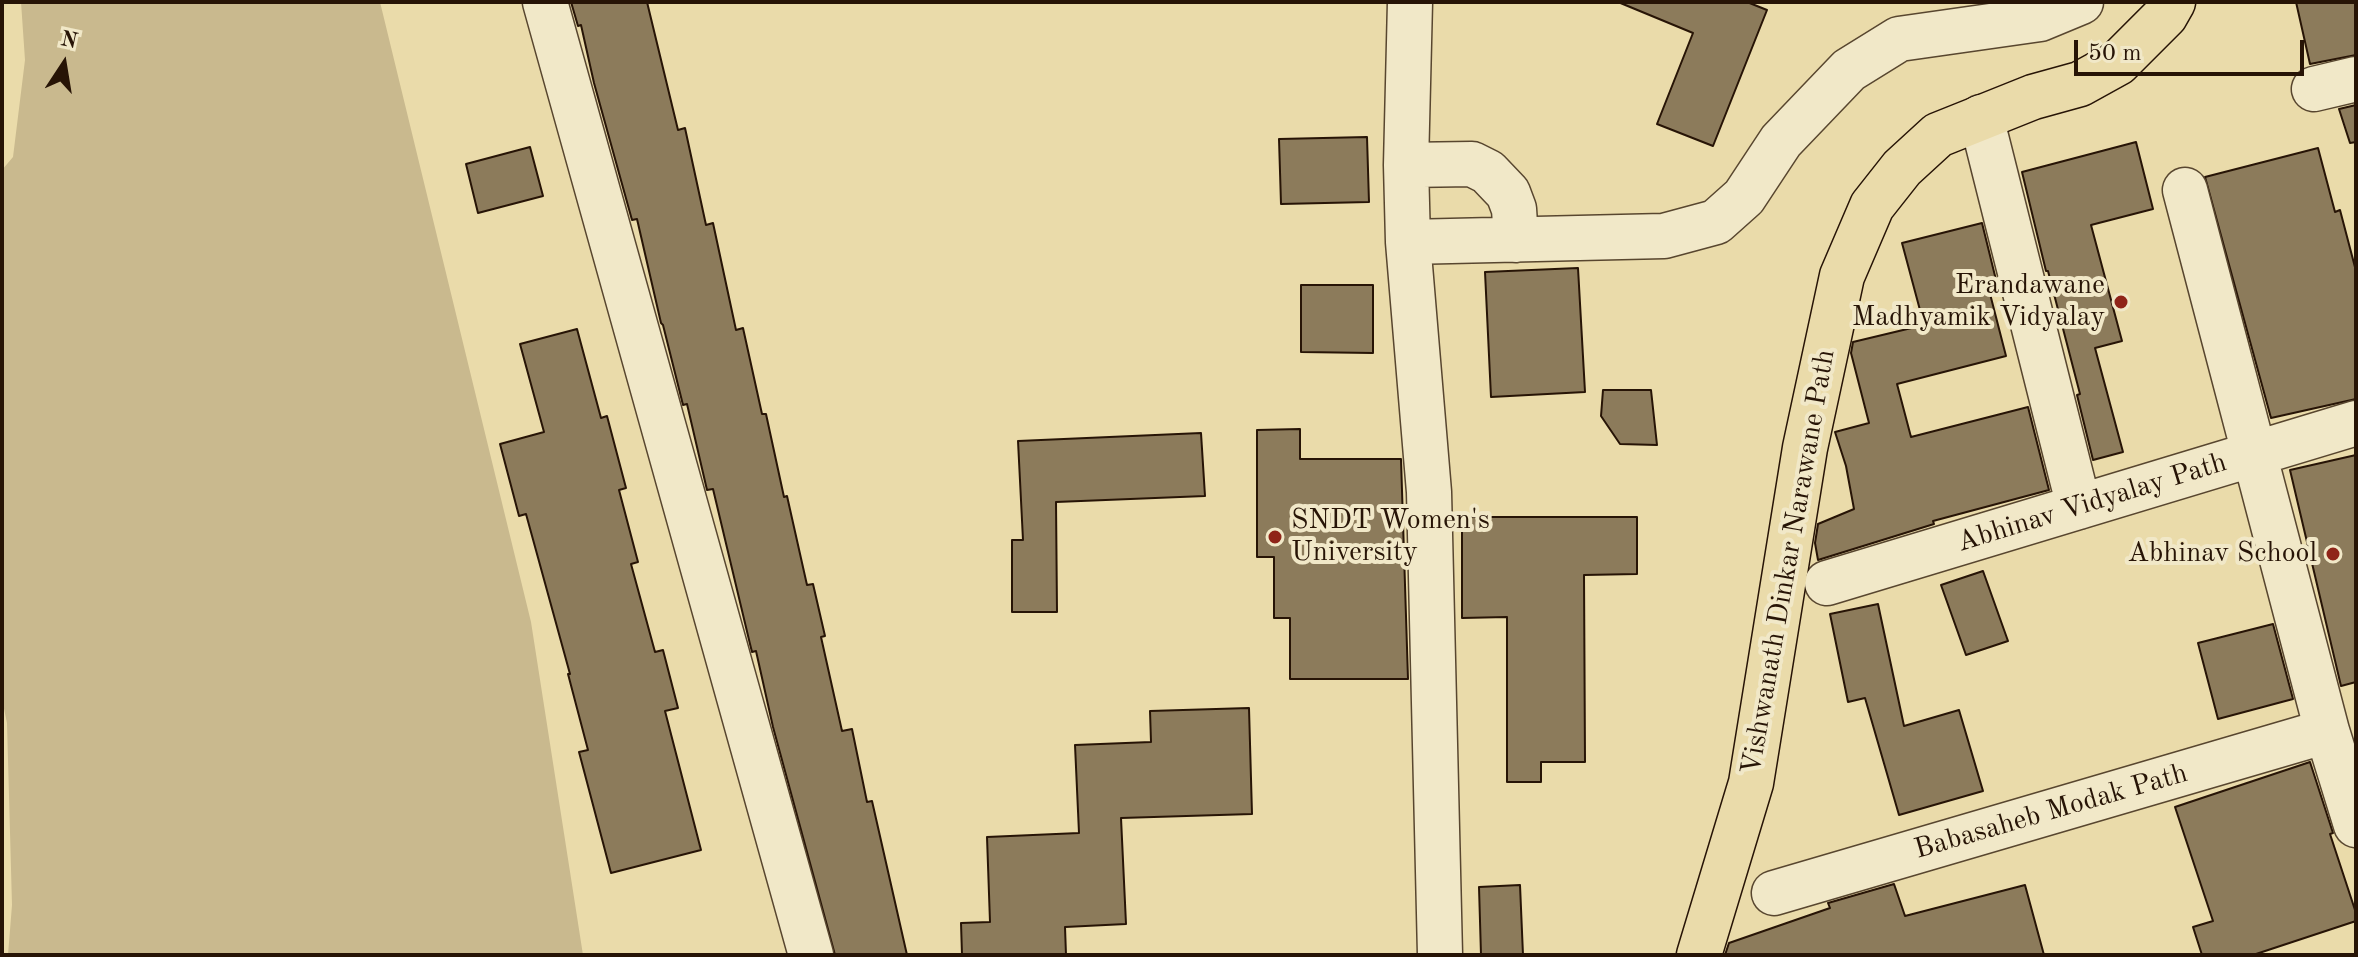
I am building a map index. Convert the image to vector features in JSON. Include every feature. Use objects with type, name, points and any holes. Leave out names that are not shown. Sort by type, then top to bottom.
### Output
[{"type":"main road","name":"Vishwanath Dinkar Narawane Path","points":[[1699,955],[1751,783],[1803,462],[1842,276],[1872,206],[1902,168],[1938,135],[2033,97],[2080,84],[2118,63],[2165,16],[2173,2]]},
{"type":"street","points":[[545,2],[811,955]]},
{"type":"street","points":[[1410,2],[1406,165],[1408,242],[1429,492],[1440,955]]},
{"type":"street","points":[[1408,242],[1664,236],[1716,222],[1744,197],[1781,141],[1839,80],[1849,70],[1899,39],[2040,19],[2081,2]]},
{"type":"street","points":[[2314,89],[2356,79]]},
{"type":"street","points":[[1981,117],[2079,507]]},
{"type":"street","points":[[1406,165],[1472,164],[1488,172],[1508,193],[1514,209],[1516,240]]},
{"type":"street","points":[[2185,190],[2327,731],[2356,825]]},
{"type":"street","name":"Abhinav Vidyalay Path","points":[[1827,583],[2356,423]]},
{"type":"street","name":"Babasaheb Modak Path","points":[[1774,893],[2327,731]]},
{"type":"shaded area","points":[[21,2],[380,2],[531,622],[583,955],[8,955],[12,905],[7,723],[2,699],[2,170],[13,157],[25,60]]},
{"type":"building","points":[[571,2],[647,2],[678,130],[685,128],[706,225],[713,223],[736,330],[743,328],[807,585],[813,584],[825,636],[821,637],[842,731],[852,729],[867,802],[872,801],[907,955],[835,955],[773,727],[756,651],[752,652],[713,489],[707,490],[687,404],[683,405],[661,323],[637,219],[632,220],[581,25],[578,26]]},
{"type":"building","points":[[1618,2],[1747,2],[1767,10],[1713,146],[1657,124],[1693,33]]},
{"type":"building","points":[[2296,2],[2356,2],[2356,55],[2310,64]]},
{"type":"building","points":[[2356,105],[2356,142],[2350,143],[2339,109]]},
{"type":"building","points":[[1367,137],[1369,202],[1281,204],[1279,139]]},
{"type":"building","points":[[2136,142],[2153,209],[2091,225],[2122,341],[2095,348],[2123,452],[2093,460],[2077,395],[2080,394],[2022,172]]},
{"type":"building","points":[[530,147],[543,196],[478,213],[466,164]]},
{"type":"building","points":[[2318,148],[2335,212],[2340,210],[2356,271],[2356,399],[2271,418],[2205,177]]},
{"type":"building","points":[[1982,223],[1997,284],[1988,286],[2006,356],[1897,384],[1911,437],[2028,407],[2049,490],[1933,521],[1934,524],[1818,560],[1815,543],[1818,524],[1854,509],[1846,466],[1835,432],[1869,423],[1851,353],[1853,342],[1924,325],[1902,243]]},
{"type":"building","points":[[1578,268],[1585,392],[1491,397],[1485,272]]},
{"type":"building","points":[[1301,285],[1373,285],[1373,353],[1301,352]]},
{"type":"building","points":[[577,329],[601,418],[607,416],[626,488],[619,490],[638,562],[631,564],[655,652],[663,650],[678,708],[665,711],[701,850],[611,873],[579,752],[588,750],[570,674],[526,514],[519,516],[500,444],[544,432],[520,344]]},
{"type":"building","points":[[1603,390],[1651,390],[1657,445],[1620,444],[1601,416]]},
{"type":"building","points":[[1300,429],[1300,459],[1401,459],[1408,679],[1290,679],[1290,618],[1274,618],[1274,557],[1257,557],[1257,430]]},
{"type":"building","points":[[1201,433],[1205,496],[1056,502],[1057,612],[1012,612],[1012,540],[1023,540],[1018,441]]},
{"type":"building","name":"Abhinav School","points":[[2356,455],[2356,682],[2341,686],[2290,470]]},
{"type":"building","points":[[1462,517],[1637,517],[1637,574],[1584,575],[1585,762],[1541,762],[1541,782],[1507,782],[1507,617],[1462,618]]},
{"type":"building","points":[[1983,571],[2008,641],[1966,655],[1941,585]]},
{"type":"building","points":[[1878,604],[1904,726],[1959,710],[1983,791],[1899,815],[1865,698],[1848,702],[1830,614]]},
{"type":"building","points":[[2273,624],[2293,699],[2218,719],[2198,643]]},
{"type":"building","points":[[1249,708],[1252,814],[1121,818],[1126,924],[1065,927],[1066,955],[962,955],[961,923],[990,922],[987,837],[1079,833],[1075,745],[1151,742],[1150,711]]},
{"type":"building","points":[[2310,762],[2356,921],[2253,955],[2202,955],[2193,927],[2213,921],[2175,807]]},
{"type":"building","points":[[1894,884],[1905,916],[2025,885],[2044,955],[1725,955],[1729,943],[1830,908],[1828,903]]},
{"type":"building","points":[[1520,885],[1523,955],[1481,955],[1479,887]]},
{"type":"place","name":"Erandawane Madhyamik Vidyalay","points":[[2121,302]]},
{"type":"place","name":"SNDT Women's University","points":[[1275,537]]},
{"type":"place","name":"Abhinav School","points":[[2333,554]]}]
